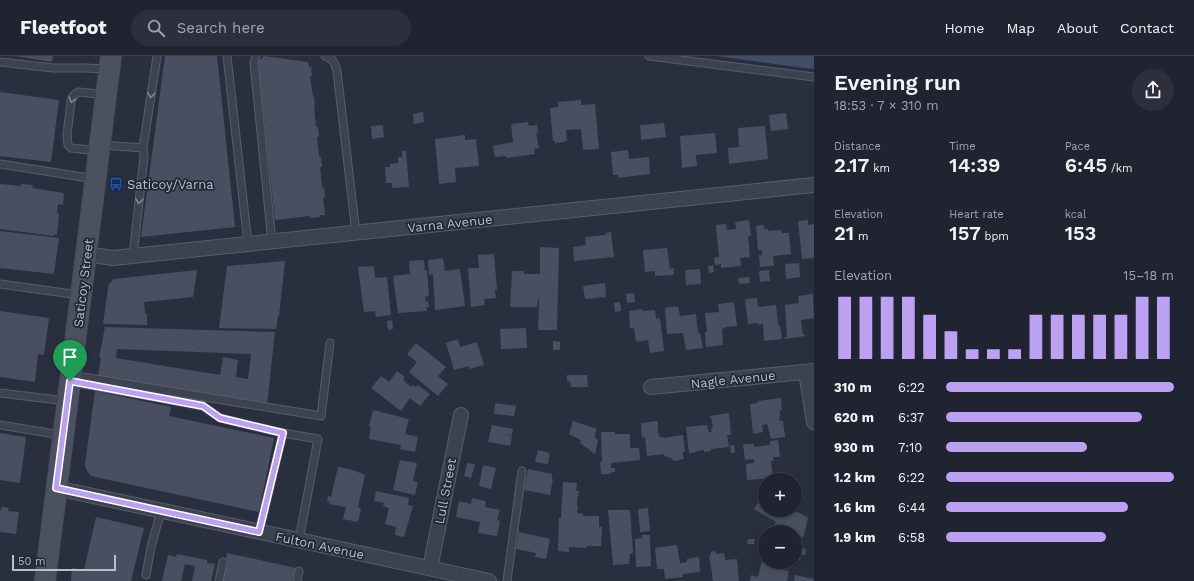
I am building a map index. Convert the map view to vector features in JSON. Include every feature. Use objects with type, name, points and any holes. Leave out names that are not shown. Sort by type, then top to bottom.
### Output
[{"type":"street","name":"Saticoy Street","points":[[45,581],[110,63]]},
{"type":"street","name":"Varna Avenue","points":[[86,254],[113,258],[814,185]]},
{"type":"street","name":"Nagle Avenue","points":[[651,387],[810,372]]},
{"type":"street","points":[[810,372],[814,422]]},
{"type":"street","name":"Lull Street","points":[[430,568],[461,415]]},
{"type":"street","name":"Fulton Avenue","points":[[56,488],[489,581]]},
{"type":"lane","points":[[133,256],[144,156],[143,148],[157,56]]},
{"type":"lane","points":[[227,56],[248,244]]},
{"type":"lane","points":[[256,56],[254,63],[272,242]]},
{"type":"lane","points":[[325,56],[331,58],[337,71],[356,233]]},
{"type":"lane","points":[[650,56],[814,77]]},
{"type":"lane","points":[[0,62],[53,68],[85,68],[110,63]]},
{"type":"lane","points":[[106,95],[79,92],[75,93],[71,101],[67,141],[68,146],[72,148],[143,148]]},
{"type":"lane","points":[[0,164],[96,179]]},
{"type":"lane","points":[[0,284],[82,295]]},
{"type":"lane","points":[[71,378],[321,416],[330,343]]},
{"type":"lane","points":[[71,378],[203,406],[220,418],[283,433],[318,439],[299,540]]},
{"type":"lane","points":[[0,393],[68,401]]},
{"type":"lane","points":[[0,426],[64,435]]},
{"type":"lane","points":[[259,532],[283,433]]},
{"type":"lane","points":[[508,581],[522,471]]},
{"type":"lane","points":[[146,575],[151,547],[161,511]]},
{"type":"lane","points":[[219,581],[223,562]]},
{"type":"lane","points":[[297,581],[299,570]]},
{"type":"water","points":[[717,56],[814,56],[814,69],[804,68]]},
{"type":"building","points":[[15,56],[53,56],[52,62]]},
{"type":"building","points":[[165,56],[217,56],[235,227],[141,237]]},
{"type":"building","points":[[264,56],[308,62],[309,67],[311,67],[312,76],[310,76],[313,97],[314,96],[316,127],[318,127],[319,137],[317,137],[319,157],[321,157],[322,167],[320,167],[322,188],[324,187],[325,197],[323,197],[325,215],[320,215],[320,217],[310,218],[310,216],[275,220],[258,62]]},
{"type":"building","points":[[0,92],[59,100],[51,162],[0,156]]},
{"type":"building","points":[[581,100],[581,105],[595,104],[599,149],[583,150],[581,129],[566,130],[567,141],[564,141],[565,142],[555,143],[555,141],[553,141],[550,108],[558,107],[558,102]]},
{"type":"building","points":[[423,112],[424,122],[414,124],[413,114]]},
{"type":"building","points":[[786,113],[788,129],[771,131],[769,115]]},
{"type":"building","points":[[528,122],[529,126],[537,125],[538,133],[536,133],[539,148],[534,149],[535,154],[506,158],[506,156],[495,157],[493,146],[513,142],[511,124]]},
{"type":"building","points":[[664,123],[666,137],[641,140],[640,125]]},
{"type":"building","points":[[383,125],[384,137],[372,139],[371,126]]},
{"type":"building","points":[[765,126],[768,159],[729,164],[728,148],[739,147],[738,128]]},
{"type":"building","points":[[715,133],[717,153],[696,155],[697,166],[682,168],[680,136]]},
{"type":"building","points":[[465,135],[465,140],[476,139],[479,166],[455,168],[456,182],[439,184],[435,139]]},
{"type":"building","points":[[628,150],[629,159],[649,157],[650,174],[618,178],[618,175],[613,175],[611,152]]},
{"type":"building","points":[[402,151],[406,151],[409,187],[392,188],[392,183],[386,183],[385,167],[390,167],[390,164],[398,163],[398,157],[402,157]]},
{"type":"building","points":[[0,184],[21,186],[21,184],[33,185],[32,188],[64,193],[63,205],[58,204],[57,213],[59,214],[57,235],[54,234],[54,236],[0,229]]},
{"type":"building","points":[[749,220],[751,236],[748,236],[750,257],[740,258],[741,266],[721,268],[721,264],[715,265],[714,258],[719,257],[716,225],[726,224],[727,230],[736,229],[735,222]]},
{"type":"building","points":[[808,220],[808,225],[814,224],[814,258],[802,259],[798,221]]},
{"type":"building","points":[[764,225],[764,229],[768,229],[768,231],[781,230],[782,233],[789,233],[791,254],[773,256],[774,266],[760,267],[759,255],[762,255],[762,250],[758,250],[756,226]]},
{"type":"building","points":[[0,231],[59,238],[54,274],[0,268]]},
{"type":"building","points":[[611,232],[614,257],[574,261],[573,247],[586,245],[585,237],[606,235],[606,233]]},
{"type":"building","points":[[540,247],[559,248],[557,330],[538,330],[539,299],[537,307],[510,307],[512,271],[524,271],[524,274],[540,274]]},
{"type":"building","points":[[667,248],[670,269],[674,268],[674,275],[655,276],[655,271],[645,272],[643,250]]},
{"type":"building","points":[[494,254],[497,290],[495,290],[496,298],[484,299],[485,305],[471,307],[468,268],[479,268],[478,255]]},
{"type":"building","points":[[443,258],[445,271],[460,269],[465,306],[435,310],[433,274],[429,275],[428,260]]},
{"type":"building","points":[[424,260],[425,271],[427,270],[429,296],[425,297],[426,302],[428,301],[429,307],[426,307],[427,311],[398,313],[393,276],[410,274],[409,261]]},
{"type":"building","points":[[285,261],[279,316],[276,329],[219,328],[227,266]]},
{"type":"building","points":[[799,263],[800,277],[786,279],[785,264]]},
{"type":"building","points":[[713,265],[714,272],[709,273],[708,266]]},
{"type":"building","points":[[374,266],[375,278],[387,277],[391,315],[376,317],[375,311],[364,312],[358,267]]},
{"type":"building","points":[[700,269],[701,284],[686,285],[685,270]]},
{"type":"building","points":[[197,270],[193,297],[144,302],[145,314],[147,314],[147,325],[103,324],[108,288],[109,284],[114,279]]},
{"type":"building","points":[[769,270],[770,281],[760,282],[759,271]]},
{"type":"building","points":[[749,277],[750,283],[739,284],[738,278]]},
{"type":"building","points":[[605,283],[606,297],[585,299],[583,286]]},
{"type":"building","points":[[634,293],[635,302],[627,303],[626,294]]},
{"type":"building","points":[[813,294],[814,318],[801,320],[803,335],[805,334],[805,336],[785,339],[785,337],[787,337],[785,305],[799,303],[798,296]]},
{"type":"building","points":[[757,298],[758,307],[776,305],[778,325],[780,325],[782,339],[764,341],[763,324],[748,324],[745,299]]},
{"type":"building","points":[[620,302],[621,311],[615,312],[614,303]]},
{"type":"building","points":[[734,302],[737,326],[725,327],[722,329],[723,345],[706,347],[705,332],[707,332],[705,313],[719,312],[718,304]]},
{"type":"building","points":[[678,306],[680,316],[696,314],[698,333],[700,333],[703,348],[686,350],[683,333],[667,334],[665,308]]},
{"type":"building","points":[[642,309],[642,311],[655,310],[656,319],[660,318],[664,351],[650,353],[648,340],[636,342],[634,328],[630,328],[629,311]]},
{"type":"building","points":[[0,311],[49,318],[44,355],[38,354],[35,382],[0,377]]},
{"type":"building","points":[[392,320],[393,329],[388,330],[387,321]]},
{"type":"building","points":[[105,327],[275,332],[267,405],[98,377],[101,358],[99,358]],"holes":[[[117,349],[251,354],[248,379],[236,377],[238,360],[223,357],[220,375],[116,358]]]},
{"type":"building","points":[[526,328],[527,348],[501,349],[500,329]]},
{"type":"building","points":[[458,339],[460,347],[477,342],[484,365],[469,369],[469,366],[454,370],[446,343]]},
{"type":"building","points":[[553,341],[560,342],[560,350],[553,350]]},
{"type":"building","points":[[416,343],[446,367],[438,376],[448,384],[438,396],[409,372],[417,362],[407,354]]},
{"type":"building","points":[[397,371],[405,377],[403,380],[411,387],[412,385],[416,387],[418,385],[430,394],[420,406],[410,398],[401,411],[371,388],[381,376],[389,382]]},
{"type":"building","points":[[567,375],[587,375],[588,387],[571,387],[570,381],[567,381]]},
{"type":"building","points":[[95,391],[171,407],[169,416],[274,438],[259,512],[90,475],[85,464]]},
{"type":"building","points":[[781,398],[782,410],[780,410],[779,417],[780,421],[783,421],[785,437],[771,439],[767,424],[762,425],[763,432],[753,434],[750,404],[758,403],[758,401]]},
{"type":"building","points":[[495,403],[516,406],[514,416],[494,414]]},
{"type":"building","points":[[373,410],[409,419],[405,434],[418,437],[415,452],[400,449],[401,445],[369,439],[371,426],[369,426]]},
{"type":"building","points":[[729,413],[731,435],[727,435],[729,447],[711,449],[711,451],[704,452],[704,450],[689,453],[686,427],[707,425],[709,433],[712,432],[711,428],[713,428],[711,417],[709,416]]},
{"type":"building","points":[[573,421],[597,429],[594,437],[598,440],[595,454],[580,443],[581,440],[569,434]]},
{"type":"building","points":[[658,421],[658,433],[660,437],[663,438],[683,435],[685,452],[682,452],[684,459],[674,461],[671,458],[664,456],[664,454],[647,456],[645,437],[642,438],[641,423]]},
{"type":"building","points":[[492,425],[513,429],[512,435],[504,434],[512,436],[510,446],[488,442]]},
{"type":"building","points":[[601,432],[630,434],[630,448],[639,448],[640,460],[611,463],[611,468],[615,468],[615,472],[611,472],[612,474],[601,474]]},
{"type":"building","points":[[0,433],[26,437],[20,483],[0,480]]},
{"type":"building","points":[[778,440],[780,457],[773,457],[774,460],[771,461],[772,473],[758,473],[758,479],[747,480],[746,464],[754,463],[754,459],[745,460],[743,444],[754,444],[754,447],[770,445],[770,441]]},
{"type":"building","points":[[734,445],[735,453],[731,453],[730,446]]},
{"type":"building","points":[[538,450],[550,453],[548,464],[535,462]]},
{"type":"building","points":[[400,460],[417,463],[413,481],[418,482],[415,495],[393,490]]},
{"type":"building","points":[[467,463],[475,464],[471,478],[464,476]]},
{"type":"building","points":[[483,465],[496,468],[491,489],[479,486]]},
{"type":"building","points":[[338,467],[353,470],[365,475],[358,507],[361,508],[358,522],[343,519],[346,507],[329,504],[330,502],[327,501],[328,496],[331,497]]},
{"type":"building","points":[[528,469],[552,474],[553,479],[550,495],[524,490]]},
{"type":"building","points":[[563,482],[577,483],[576,491],[579,491],[577,497],[577,513],[583,514],[583,516],[599,516],[599,527],[602,527],[601,546],[587,546],[586,548],[569,547],[569,552],[558,551],[559,518],[561,518]]},
{"type":"building","points":[[376,491],[409,498],[408,505],[413,506],[404,537],[395,535],[396,527],[385,524],[389,508],[383,506],[384,503],[374,501]]},
{"type":"building","points":[[472,498],[486,501],[485,507],[500,510],[497,520],[500,521],[497,536],[478,533],[480,522],[456,517],[459,501],[471,504]]},
{"type":"building","points":[[758,503],[758,511],[754,509]]},
{"type":"building","points":[[2,507],[9,508],[8,511],[19,512],[16,534],[0,532],[0,510]]},
{"type":"building","points":[[648,508],[650,531],[640,532],[638,509]]},
{"type":"building","points":[[608,510],[630,510],[633,553],[630,554],[629,564],[613,565]]},
{"type":"building","points":[[802,515],[808,518],[803,538],[802,525],[774,525],[776,522],[768,517],[802,517]]},
{"type":"building","points":[[96,517],[144,528],[131,581],[71,581],[72,568],[84,570]]},
{"type":"building","points":[[519,532],[550,539],[546,559],[535,557],[536,553],[516,549]]},
{"type":"building","points":[[642,535],[650,535],[651,566],[636,567],[635,539],[642,538]]},
{"type":"building","points":[[748,539],[755,539],[754,544],[747,544]]},
{"type":"building","points":[[677,545],[680,563],[687,562],[687,559],[699,557],[700,572],[683,574],[683,577],[665,579],[664,569],[657,569],[655,548]]},
{"type":"building","points":[[802,548],[806,549],[805,555],[802,555]]},
{"type":"building","points":[[715,551],[716,554],[724,553],[725,560],[737,559],[739,581],[713,581],[709,555],[711,555],[711,552]]},
{"type":"building","points":[[227,553],[296,568],[294,576],[292,581],[222,581]]},
{"type":"building","points":[[177,554],[207,560],[207,563],[215,564],[211,581],[192,581],[195,566],[185,564],[181,581],[162,581],[168,555],[176,557]]},
{"type":"building","points":[[760,569],[778,569],[789,571],[787,581],[750,581],[751,575],[758,577]]},
{"type":"building","points":[[795,575],[814,579],[814,581],[794,581]]},
{"type":"place","name":"Saticoy/Varna","points":[[116,184]]},
{"type":"route","points":[[70,381],[203,406],[220,418],[283,433],[259,532],[56,488],[70,381]]}]
